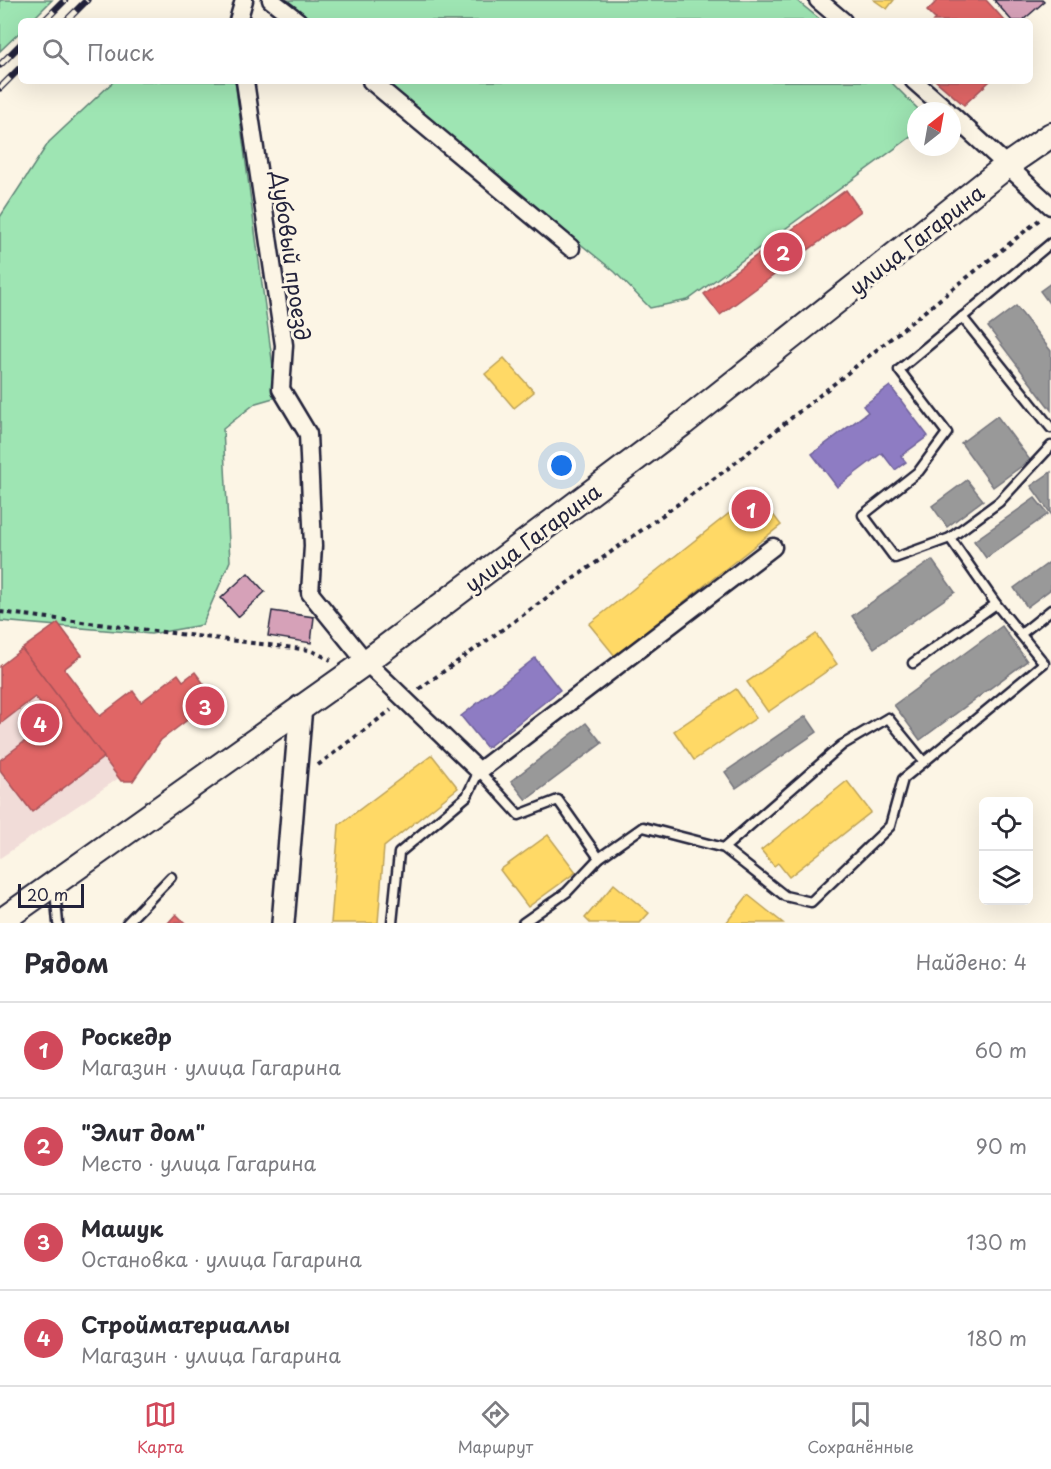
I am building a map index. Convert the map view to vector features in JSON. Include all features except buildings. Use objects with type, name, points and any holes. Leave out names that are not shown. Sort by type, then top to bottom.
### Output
[{"type":"main road","name":"улица Гагарина","points":[[0,922],[301,706],[360,667],[682,424],[1009,165],[1051,135]]},
{"type":"street","points":[[238,18],[244,0]]},
{"type":"street","points":[[271,0],[294,18]]},
{"type":"street","points":[[818,0],[839,18]]},
{"type":"street","name":"Дубовый проезд","points":[[245,84],[284,345],[281,389],[308,434],[313,546],[310,593],[360,667],[405,699],[479,771]]},
{"type":"street","points":[[375,84],[571,248]]},
{"type":"street","points":[[917,84],[938,102]]},
{"type":"street","points":[[961,123],[1009,165],[1046,211]]},
{"type":"street","points":[[479,771],[773,547]]},
{"type":"street","points":[[283,923],[301,706]]},
{"type":"lane","points":[[1051,243],[899,370],[947,433],[919,471],[863,514],[895,558],[950,538],[999,502],[1051,446]]},
{"type":"lane","points":[[962,317],[1051,428]]},
{"type":"lane","points":[[523,923],[567,892],[599,858],[643,827],[724,848],[784,896],[812,902],[890,826],[903,779],[1044,663],[996,604],[950,538]]},
{"type":"lane","points":[[913,663],[996,604]]},
{"type":"lane","points":[[1021,634],[1051,610]]},
{"type":"lane","points":[[724,848],[842,745],[888,718],[924,762]]},
{"type":"lane","points":[[393,923],[399,853],[467,796],[479,771],[519,815],[558,800],[599,858]]},
{"type":"lane","points":[[58,923],[56,901],[65,876]]},
{"type":"lane","points":[[127,923],[171,877]]},
{"type":"path","points":[[296,782],[405,699],[730,467],[1046,211]]},
{"type":"path","points":[[0,612],[310,650],[360,667]]},
{"type":"shaded area","points":[[26,648],[119,778],[0,858],[0,667]]},
{"type":"green space","points":[[0,0],[52,0],[34,18],[18,18],[18,34],[0,51]]},
{"type":"green space","points":[[282,0],[796,0],[818,18],[302,18]]},
{"type":"green space","points":[[111,84],[235,84],[277,397],[256,403],[223,429],[230,561],[202,625],[151,634],[0,621],[0,217],[49,142]]},
{"type":"green space","points":[[383,84],[893,84],[911,102],[907,102],[907,140],[688,300],[650,308],[615,272]]},
{"type":"railway","points":[[47,18],[65,0]]},
{"type":"railway","points":[[69,18],[87,0]]},
{"type":"railway","points":[[0,65],[18,47]]},
{"type":"railway","points":[[0,88],[18,70]]},
{"type":"place","name":"\"Элит дом\"","points":[[783,252]]},
{"type":"place","name":"Роскедр","points":[[751,509]]},
{"type":"place","name":"Машук","points":[[205,706]]},
{"type":"place","name":"Стройматериаллы","points":[[40,723]]}]
